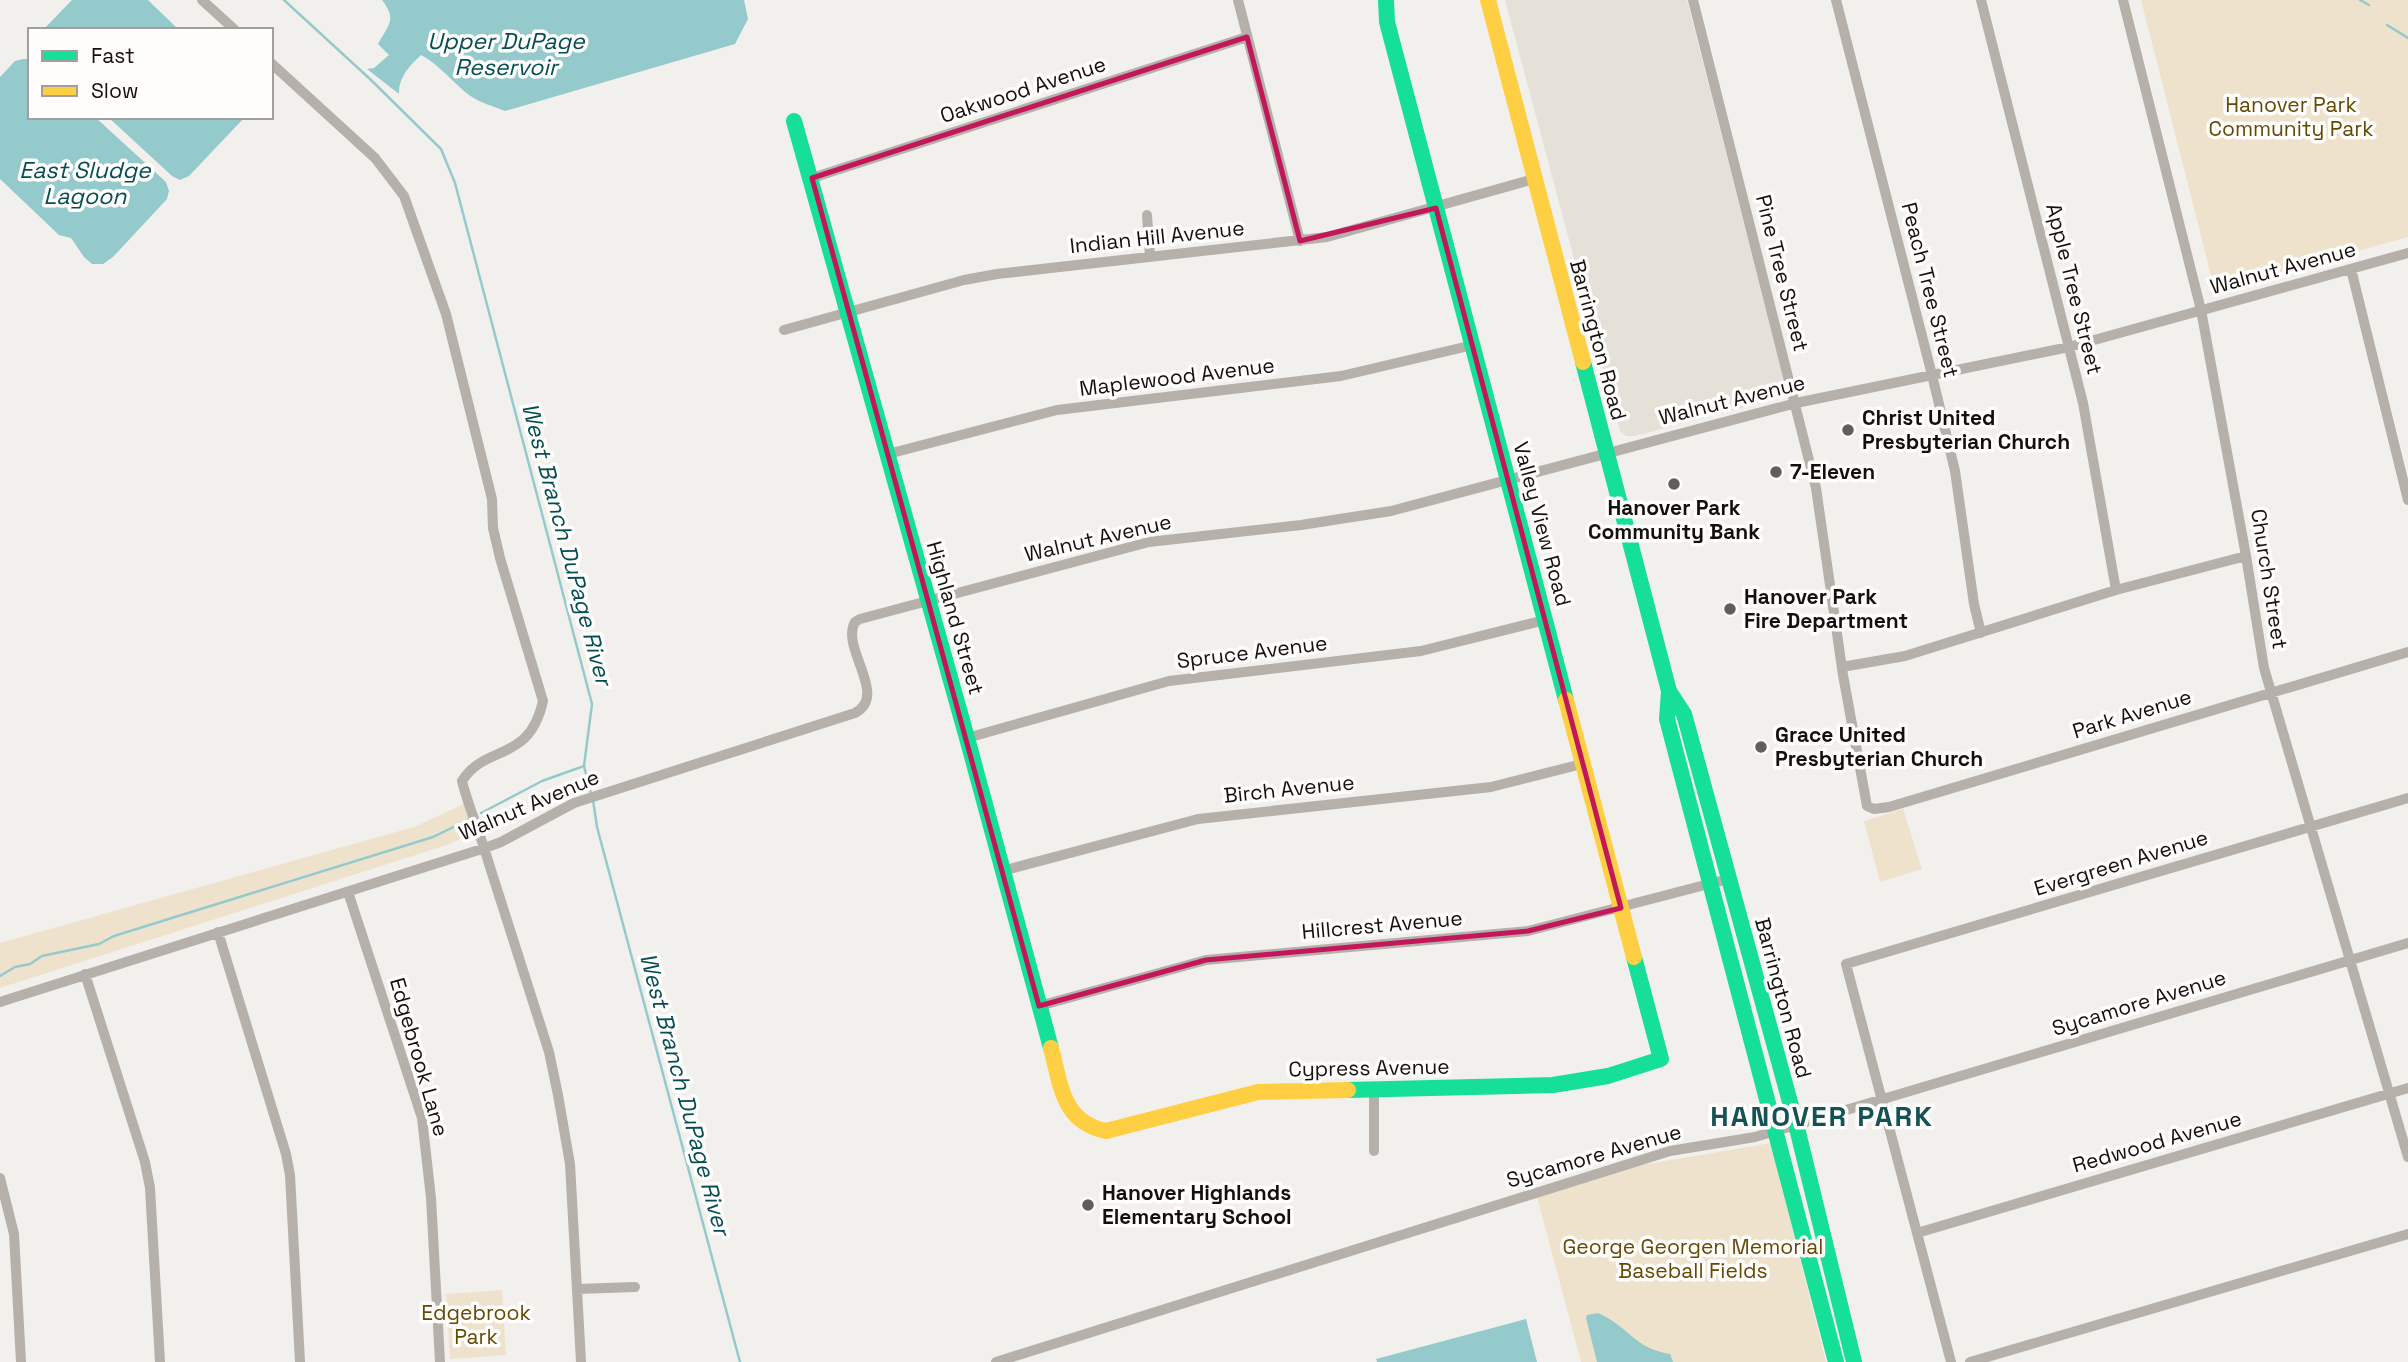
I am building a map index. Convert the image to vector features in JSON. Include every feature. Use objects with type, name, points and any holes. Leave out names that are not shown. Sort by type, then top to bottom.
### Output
[{"type":"street","points":[[202,0],[232,28]]},
{"type":"street","points":[[1238,0],[1300,241]]},
{"type":"street","name":"Valley View Road","points":[[1386,0],[1387,22],[1661,1059]]},
{"type":"street","name":"Barrington Road","points":[[1488,0],[1669,691],[1684,714],[1796,1124],[1854,1362]]},
{"type":"street","name":"Pine Tree Street","points":[[1693,0],[1816,488],[1842,667],[1867,806]]},
{"type":"street","name":"Peach Tree Street","points":[[1836,0],[1933,375],[1955,471],[1974,604],[1981,634]]},
{"type":"street","name":"Apple Tree Street","points":[[1981,0],[2091,441],[2116,590]]},
{"type":"street","name":"Church Street","points":[[2123,0],[2201,310],[2264,668],[2408,1157]]},
{"type":"street","name":"Oakwood Avenue","points":[[812,178],[1247,37]]},
{"type":"street","points":[[273,65],[374,158],[404,196],[446,314],[489,486],[493,528],[542,701],[537,723],[529,734],[518,744],[468,771],[461,781],[470,811],[483,839],[549,1052],[570,1164],[581,1362]]},
{"type":"street","name":"Highland Street","points":[[794,121],[812,178],[1067,1105],[1071,1114],[1081,1124]]},
{"type":"street","name":"Indian Hill Avenue","points":[[784,330],[964,280],[997,274],[1327,237],[1534,179]]},
{"type":"street","points":[[1147,215],[1150,256]]},
{"type":"street","name":"Walnut Avenue","points":[[0,1002],[485,848],[574,803],[860,710],[866,703],[867,692],[851,633],[855,622],[927,600],[1149,542],[1301,525],[1391,511],[1796,403],[2069,347],[2408,253]]},
{"type":"street","points":[[2351,269],[2408,500]]},
{"type":"street","name":"Maplewood Avenue","points":[[888,454],[1057,411],[1341,376],[1473,345]]},
{"type":"street","points":[[1842,667],[1880,662],[1981,634],[2116,590],[2246,556]]},
{"type":"street","name":"Spruce Avenue","points":[[967,738],[1169,681],[1422,651],[1545,620]]},
{"type":"street","name":"Park Avenue","points":[[1867,806],[1874,809],[1889,807],[2408,652]]},
{"type":"street","name":"Barrington Road","points":[[1669,691],[1667,719],[1836,1362]]},
{"type":"street","name":"Birch Avenue","points":[[1002,871],[1198,819],[1491,787],[1582,764]]},
{"type":"street","name":"Evergreen Avenue","points":[[1880,1100],[1846,964],[2408,798]]},
{"type":"street","name":"Hillcrest Avenue","points":[[1039,1006],[1206,960],[1528,931],[1728,879]]},
{"type":"street","name":"Edgebrook Lane","points":[[348,892],[422,1118],[431,1198],[440,1362]]},
{"type":"street","points":[[218,932],[286,1153],[290,1175],[300,1362]]},
{"type":"street","name":"Sycamore Avenue","points":[[996,1362],[1671,1151],[1755,1137],[2408,943]]},
{"type":"street","points":[[85,974],[145,1162],[150,1188],[160,1362]]},
{"type":"street","name":"Cypress Avenue","points":[[1081,1124],[1091,1129],[1106,1131],[1258,1092],[1561,1085],[1661,1059]]},
{"type":"street","points":[[1374,1088],[1374,1152]]},
{"type":"street","name":"Redwood Avenue","points":[[1917,1233],[2408,1088]]},
{"type":"street","points":[[1880,1100],[1951,1362]]},
{"type":"street","points":[[0,1178],[14,1234],[21,1362]]},
{"type":"street","points":[[1969,1362],[2408,1234]]},
{"type":"street","points":[[577,1289],[635,1287]]},
{"type":"highlighted area","points":[[1247,37],[1300,241],[1436,208],[1621,908],[1528,931],[1206,960],[1039,1006],[812,178]]},
{"type":"shaded area","points":[[1505,0],[1687,0],[1785,385],[1785,392],[1779,398],[1635,436],[1626,436],[1620,431]]},
{"type":"green space","name":"Hanover Park Community Park","points":[[2141,0],[2408,0],[2408,237],[2215,291]]},
{"type":"green space","points":[[464,804],[474,827],[466,836],[447,845],[0,988],[0,943],[414,827]]},
{"type":"green space","points":[[1903,809],[1922,869],[1880,882],[1864,821]]},
{"type":"green space","name":"George Georgen Memorial Baseball Fields","points":[[1771,1143],[1826,1362],[1581,1362],[1537,1197],[1641,1165]]},
{"type":"green space","name":"Edgebrook Park","points":[[502,1290],[506,1355],[450,1359],[446,1294]]},
{"type":"water","points":[[72,0],[148,0],[177,28],[45,28]]},
{"type":"water","name":"Upper DuPage Reservoir","points":[[382,0],[744,0],[748,19],[735,44],[505,111],[469,95],[421,55],[403,77],[399,94],[367,69],[374,68],[389,55],[378,44],[390,22],[389,12]]},
{"type":"water","name":"East Sludge Lagoon","points":[[28,59],[28,119],[97,119],[166,182],[169,191],[167,199],[113,257],[103,264],[92,264],[71,238],[59,235],[0,179],[0,77],[15,61]]},
{"type":"water","points":[[110,119],[243,119],[189,176],[180,180],[172,176]]},
{"type":"water","points":[[1598,1313],[1618,1324],[1639,1342],[1670,1354],[1673,1362],[1597,1362],[1586,1318],[1587,1315]]},
{"type":"water","points":[[1526,1319],[1537,1362],[1377,1362],[1376,1359]]},
{"type":"waterway","name":"West Branch DuPage River","points":[[284,0],[441,149],[455,183],[592,704],[584,766],[591,794]]},
{"type":"waterway","points":[[2360,0],[2369,5]]},
{"type":"waterway","points":[[2387,25],[2408,38]]},
{"type":"waterway","points":[[481,813],[542,781],[584,766]]},
{"type":"waterway","name":"West Branch DuPage River","points":[[593,800],[597,827],[740,1362]]},
{"type":"waterway","points":[[0,976],[42,956],[99,944],[114,936],[433,837],[470,819]]},
{"type":"traffic: fast","points":[[1386,0],[1387,22],[1566,700]]},
{"type":"traffic: fast","points":[[794,121],[1051,1048]]},
{"type":"traffic: fast","points":[[1583,362],[1669,691],[1684,714],[1796,1124],[1854,1362]]},
{"type":"traffic: fast","points":[[1669,691],[1667,719],[1836,1362]]},
{"type":"traffic: fast","points":[[1348,1090],[1553,1085],[1608,1076],[1661,1059],[1634,957]]},
{"type":"traffic: slow","points":[[1488,0],[1583,362]]},
{"type":"traffic: slow","points":[[1566,700],[1634,957]]},
{"type":"traffic: slow","points":[[1051,1048],[1061,1088],[1072,1111],[1091,1126],[1106,1131],[1258,1092],[1348,1090]]},
{"type":"place","name":"Christ United Presbyterian Church","points":[[1848,430]]},
{"type":"place","name":"7-Eleven","points":[[1776,472]]},
{"type":"place","name":"Hanover Park Community Bank","points":[[1674,484]]},
{"type":"place","name":"Hanover Park Fire Department","points":[[1730,609]]},
{"type":"place","name":"Grace United Presbyterian Church","points":[[1761,747]]},
{"type":"place","name":"Hanover Highlands Elementary School","points":[[1088,1205]]},
{"type":"district","name":"HANOVER PARK","points":[[1822,1116]]}]
